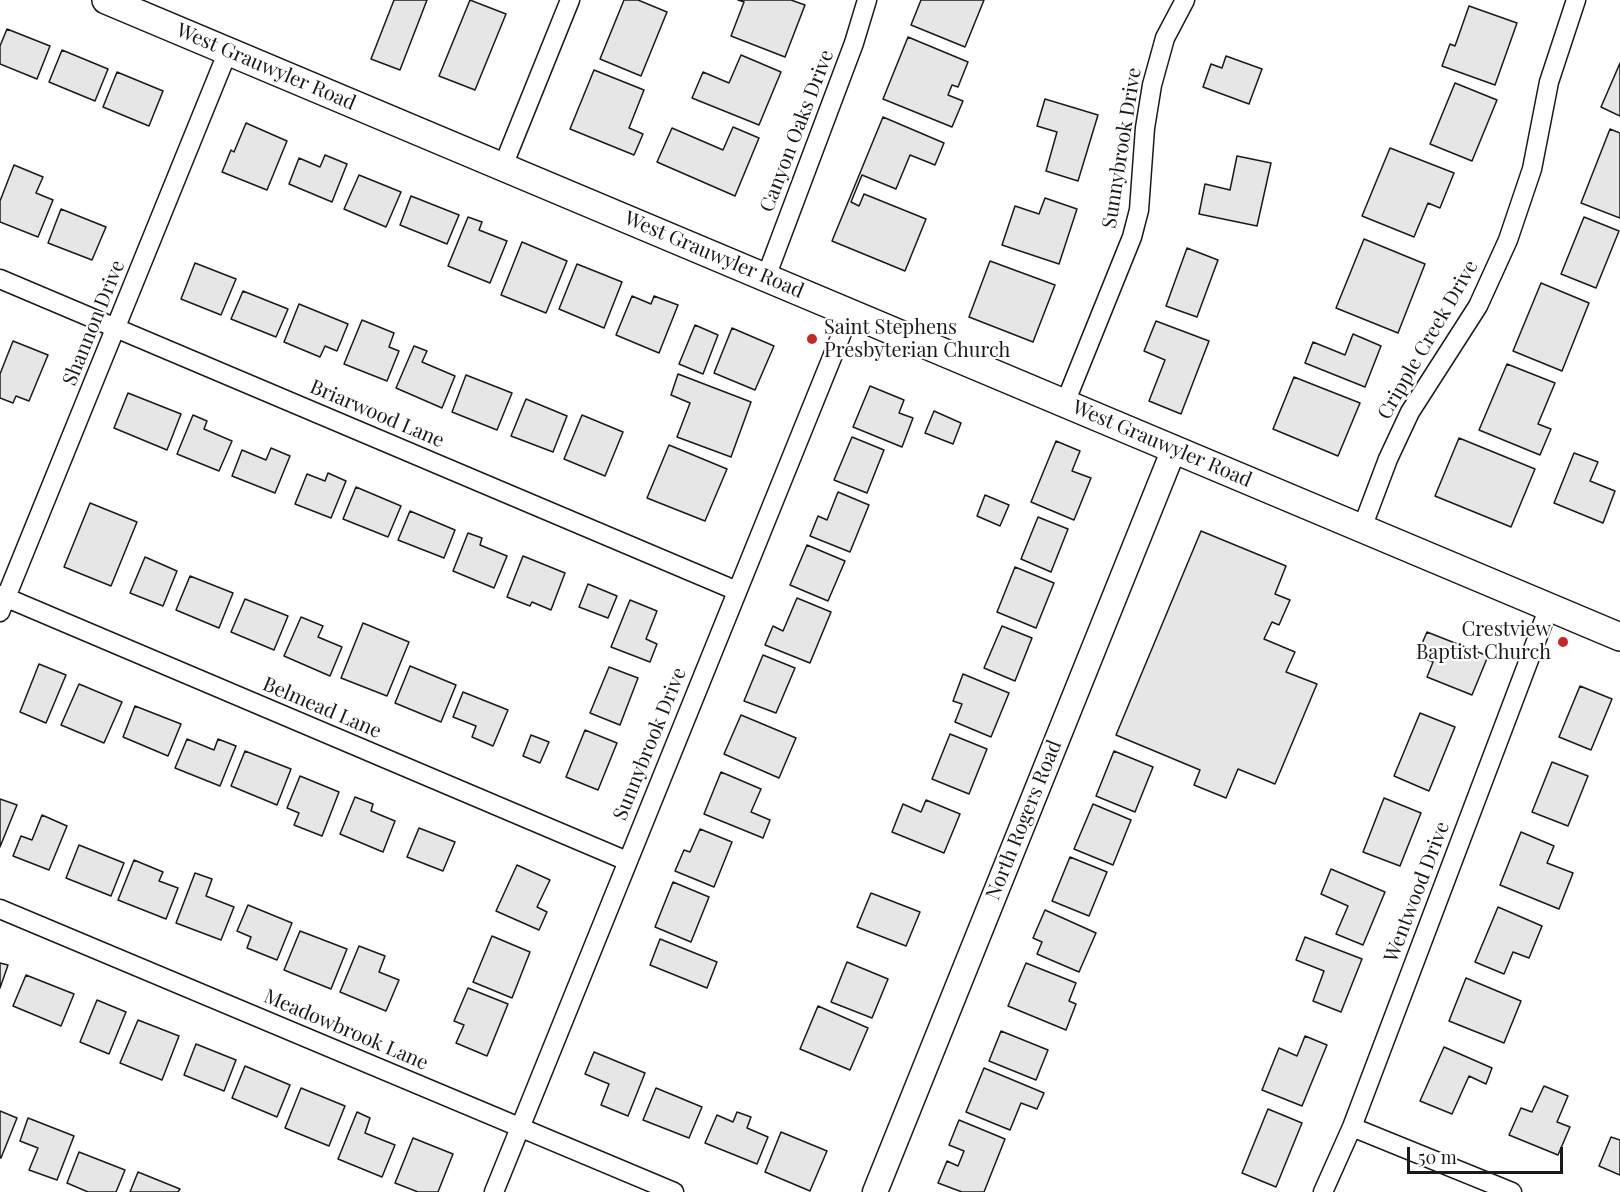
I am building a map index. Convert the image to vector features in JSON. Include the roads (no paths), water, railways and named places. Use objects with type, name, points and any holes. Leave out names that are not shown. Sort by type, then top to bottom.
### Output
[{"type":"main road","name":"West Grauwyler Road","points":[[106,0],[1620,637]]},
{"type":"street","points":[[502,166],[570,0]]},
{"type":"street","name":"Canyon Oaks Drive","points":[[766,277],[854,44],[867,0]]},
{"type":"street","name":"Sunnybrook Drive","points":[[1065,403],[1132,237],[1139,210],[1145,128],[1152,86],[1166,38],[1185,0]]},
{"type":"street","name":"Cripple Creek Drive","points":[[1362,528],[1388,459],[1410,412],[1478,306],[1508,240],[1532,169],[1549,82],[1576,0]]},
{"type":"street","name":"Shannon Drive","points":[[2,602],[117,328],[228,51]]},
{"type":"street","name":"Briarwood Lane","points":[[0,279],[737,591]]},
{"type":"street","name":"Sunnybrook Drive","points":[[494,1192],[850,313]]},
{"type":"street","name":"North Rogers Road","points":[[874,1192],[1174,449]]},
{"type":"street","name":"Belmead Lane","points":[[2,602],[627,861]]},
{"type":"street","name":"Wentwood Drive","points":[[1323,1192],[1352,1127],[1549,607]]},
{"type":"street","name":"Meadowbrook Lane","points":[[0,909],[674,1192]]},
{"type":"street","points":[[1352,1127],[1512,1192]]},
{"type":"place","name":"Saint Stephens Presbyterian Church","points":[[812,339]]},
{"type":"place","name":"Crestview Baptist Church","points":[[1563,642]]}]
